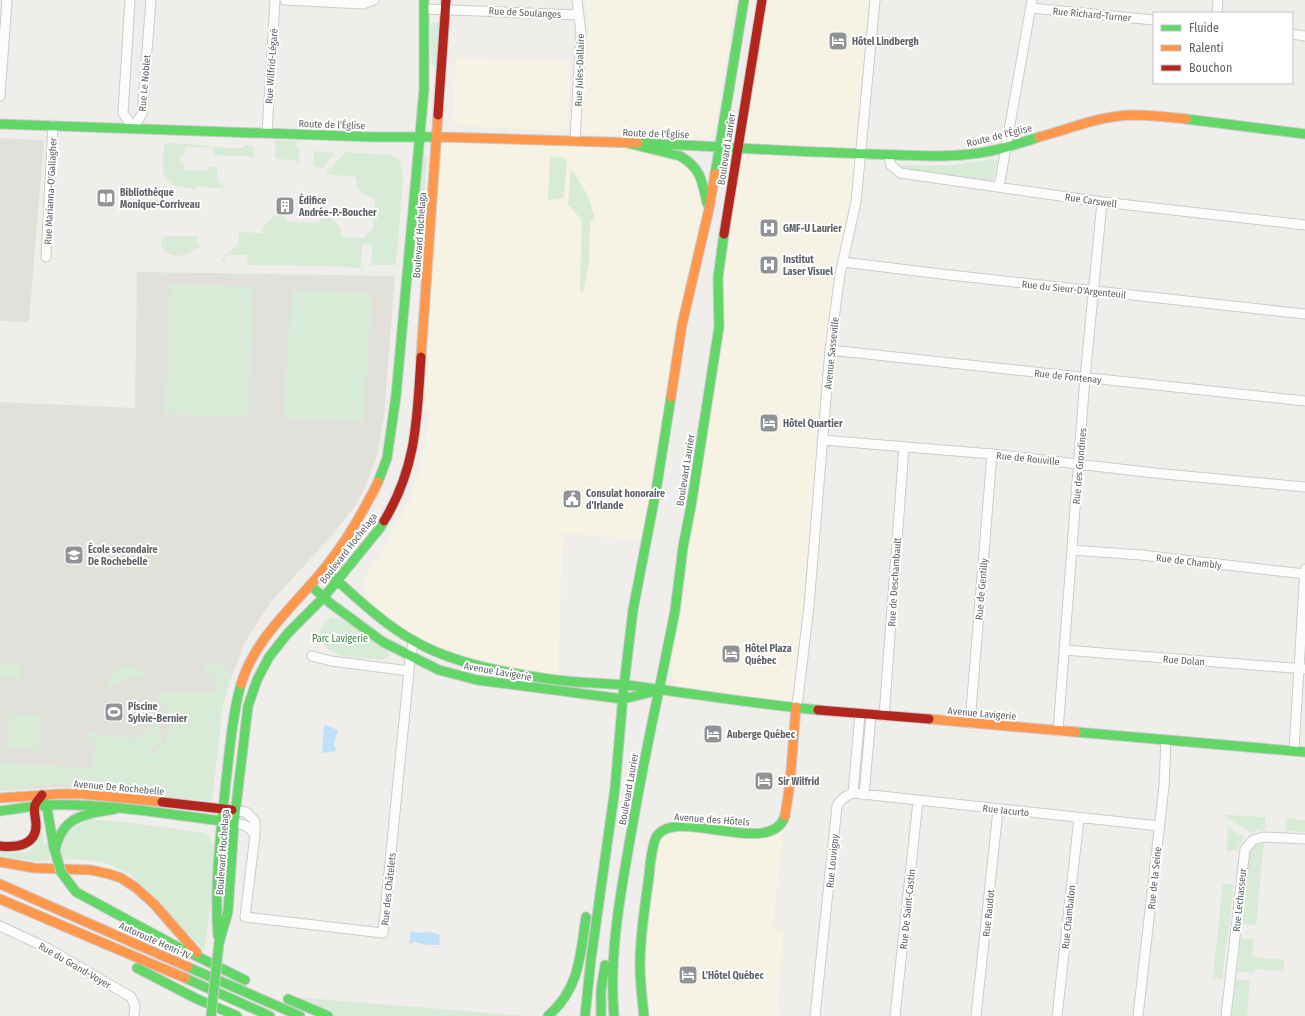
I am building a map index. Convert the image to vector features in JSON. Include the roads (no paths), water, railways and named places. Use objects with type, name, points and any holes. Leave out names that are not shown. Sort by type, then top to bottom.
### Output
[{"type":"main road","name":"Boulevard Laurier","points":[[583,1003],[615,789],[624,685],[633,610],[656,492],[682,325],[709,209],[744,0]]},
{"type":"main road","name":"Boulevard Laurier","points":[[614,942],[623,877],[642,770],[674,611],[683,547],[691,506],[719,327],[718,278],[720,259],[762,0]]},
{"type":"main road","name":"Boulevard Hochelaga","points":[[219,943],[216,909],[222,821],[233,721],[238,695],[246,669],[257,650],[280,619],[324,569],[357,522],[377,485],[387,458],[396,396],[418,136],[424,90],[425,4]]},
{"type":"main road","name":"Boulevard Hochelaga","points":[[211,1016],[219,943],[228,912],[234,823],[248,706],[257,680],[269,657],[288,633],[324,598],[380,528],[403,484],[413,449],[416,432],[427,284],[446,5]]},
{"type":"main road","name":"Route de l'Église","points":[[0,124],[374,137],[418,136],[575,140],[861,154],[948,156],[973,154],[1006,147],[1098,120],[1130,115],[1158,116],[1305,134]]},
{"type":"main road","points":[[627,143],[680,156],[688,160],[695,166],[700,176],[709,209]]},
{"type":"main road","name":"Avenue Lavigerie","points":[[324,569],[385,622],[414,641],[438,652],[504,671],[557,680],[624,685],[860,714],[1305,752]]},
{"type":"main road","name":"Avenue Lavigerie","points":[[310,585],[324,598],[383,642],[440,670],[477,680],[623,699],[659,690]]},
{"type":"main road","name":"Avenue des Hôtels","points":[[644,1016],[640,980],[639,948],[655,839],[661,831],[673,826],[751,833],[770,832],[780,827],[785,816],[788,795],[795,733],[796,707]]},
{"type":"main road","points":[[595,864],[615,789]]},
{"type":"main road","name":"Avenue De Rochebelle","points":[[0,798],[83,794],[236,811]]},
{"type":"main road","points":[[42,795],[47,805],[61,872],[86,904],[183,964]]},
{"type":"main road","points":[[0,846],[23,846],[33,838],[36,828],[35,807],[42,795]]},
{"type":"main road","points":[[0,810],[47,805],[71,806],[115,809],[234,823]]},
{"type":"main road","points":[[55,846],[60,833],[73,820],[81,816],[115,809]]},
{"type":"main road","points":[[0,862],[27,868],[99,871],[127,881],[154,904],[202,959]]},
{"type":"main road","name":"Autoroute Henri-IV","points":[[0,884],[300,1016]]},
{"type":"main road","points":[[76,892],[202,959],[255,984]]},
{"type":"main road","points":[[4,901],[237,1016]]},
{"type":"main road","points":[[4,901],[177,974],[270,1016]]},
{"type":"main road","points":[[548,1016],[564,999],[574,982],[587,909]]},
{"type":"main road","points":[[601,1016],[603,970],[614,942]]},
{"type":"main road","points":[[614,942],[612,975],[612,1002],[614,1016]]},
{"type":"main road","points":[[282,996],[328,1016]]},
{"type":"main road","points":[[198,998],[224,1016]]},
{"type":"main road","points":[[576,1016],[583,1003]]},
{"type":"main road","points":[[583,1003],[585,1016]]},
{"type":"street","points":[[0,96],[2,31],[7,0]]},
{"type":"street","name":"Rue Le Noblet","points":[[130,0],[123,113],[133,128],[142,114],[151,0]]},
{"type":"street","name":"Rue Wilfrid-Légaré","points":[[267,133],[275,0]]},
{"type":"street","points":[[285,0],[363,4],[373,1]]},
{"type":"street","name":"Rue Jules-Dallaire","points":[[575,140],[581,33],[577,0]]},
{"type":"street","name":"Avenue Sasseville","points":[[796,707],[809,606],[830,350],[840,274],[856,202],[875,0]]},
{"type":"street","points":[[1217,12],[1218,0]]},
{"type":"street","name":"Rue de Soulanges","points":[[425,4],[471,5],[579,15]]},
{"type":"street","points":[[999,187],[1032,4]]},
{"type":"street","name":"Rue Richard-Turner","points":[[1032,4],[1153,20]]},
{"type":"street","points":[[1293,34],[1305,36]]},
{"type":"street","name":"Rue Marianna-O'Gallagher","points":[[46,257],[52,125]]},
{"type":"street","name":"Rue Carswell","points":[[888,154],[891,165],[900,173],[1102,202],[1305,225]]},
{"type":"street","name":"Rue des Grondines","points":[[1058,731],[1085,378],[1102,202]]},
{"type":"street","name":"Rue du Sieur-D'Argenteuil","points":[[843,262],[1305,314]]},
{"type":"street","name":"Rue de Fontenay","points":[[830,350],[1305,401]]},
{"type":"street","name":"Rue de Rouville","points":[[822,440],[992,454],[1154,473],[1305,487]]},
{"type":"street","name":"Rue de Deschambault","points":[[884,716],[904,447]]},
{"type":"street","name":"Rue de Gentilly","points":[[970,723],[992,454]]},
{"type":"street","name":"Rue de Chambly","points":[[1072,550],[1141,555],[1305,574]]},
{"type":"street","points":[[1294,750],[1302,669],[1305,569]]},
{"type":"street","name":"Rue des Châtelets","points":[[236,811],[246,812],[255,821],[255,835],[245,917],[383,933],[410,656],[414,641]]},
{"type":"street","name":"Rue Dolan","points":[[1064,650],[1302,669]]},
{"type":"street","points":[[312,656],[409,671]]},
{"type":"street","points":[[853,793],[860,714]]},
{"type":"street","points":[[864,795],[871,715]]},
{"type":"street","name":"Rue de la Seine","points":[[1138,1016],[1164,786],[1166,740]]},
{"type":"street","name":"Rue Iacurto","points":[[853,793],[998,810],[1159,826]]},
{"type":"street","name":"Rue Louvigny","points":[[815,1016],[837,806],[846,795],[853,793]]},
{"type":"street","name":"Rue De Saint-Castin","points":[[895,1016],[918,801]]},
{"type":"street","name":"Rue Raudot","points":[[976,1016],[998,810]]},
{"type":"street","name":"Rue Chambalon","points":[[1057,1016],[1079,818]]},
{"type":"street","points":[[234,823],[242,823],[251,828],[255,835]]},
{"type":"street","name":"Rue Lechasseur","points":[[1226,1016],[1245,849],[1253,840],[1263,837],[1305,839]]},
{"type":"street","name":"Rue du Grand-Voyer","points":[[0,926],[47,948],[131,997],[135,1006],[134,1016]]},
{"type":"water","points":[[324,725],[338,730],[334,744],[336,751],[322,753]]},
{"type":"water","points":[[411,931],[416,933],[430,932],[440,935],[439,945],[428,945],[414,942],[409,944]]},
{"type":"place","name":"Hôtel Lindbergh","points":[[838,41]]},
{"type":"place","name":"Bibliothèque Monique-Corriveau","points":[[106,198]]},
{"type":"place","name":"Édifice Andrée-P.-Boucher","points":[[285,206]]},
{"type":"place","name":"GMF-U Laurier","points":[[769,228]]},
{"type":"place","name":"Institut Laser Visuel","points":[[769,265]]},
{"type":"place","name":"Hôtel Quartier","points":[[769,423]]},
{"type":"place","name":"Consulat honoraire d'Irlande","points":[[572,499]]},
{"type":"place","name":"École secondaire De Rochebelle","points":[[74,555]]},
{"type":"place","name":"Hôtel Plaza Québec","points":[[731,654]]},
{"type":"place","name":"Piscine Sylvie-Bernier","points":[[114,712]]},
{"type":"place","name":"Auberge Québec","points":[[713,734]]},
{"type":"place","name":"Sir Wilfrid","points":[[764,781]]},
{"type":"place","name":"L'Hôtel Québec","points":[[688,975]]},
{"type":"park label","name":"Parc Lavigerie","points":[[340,638]]}]
